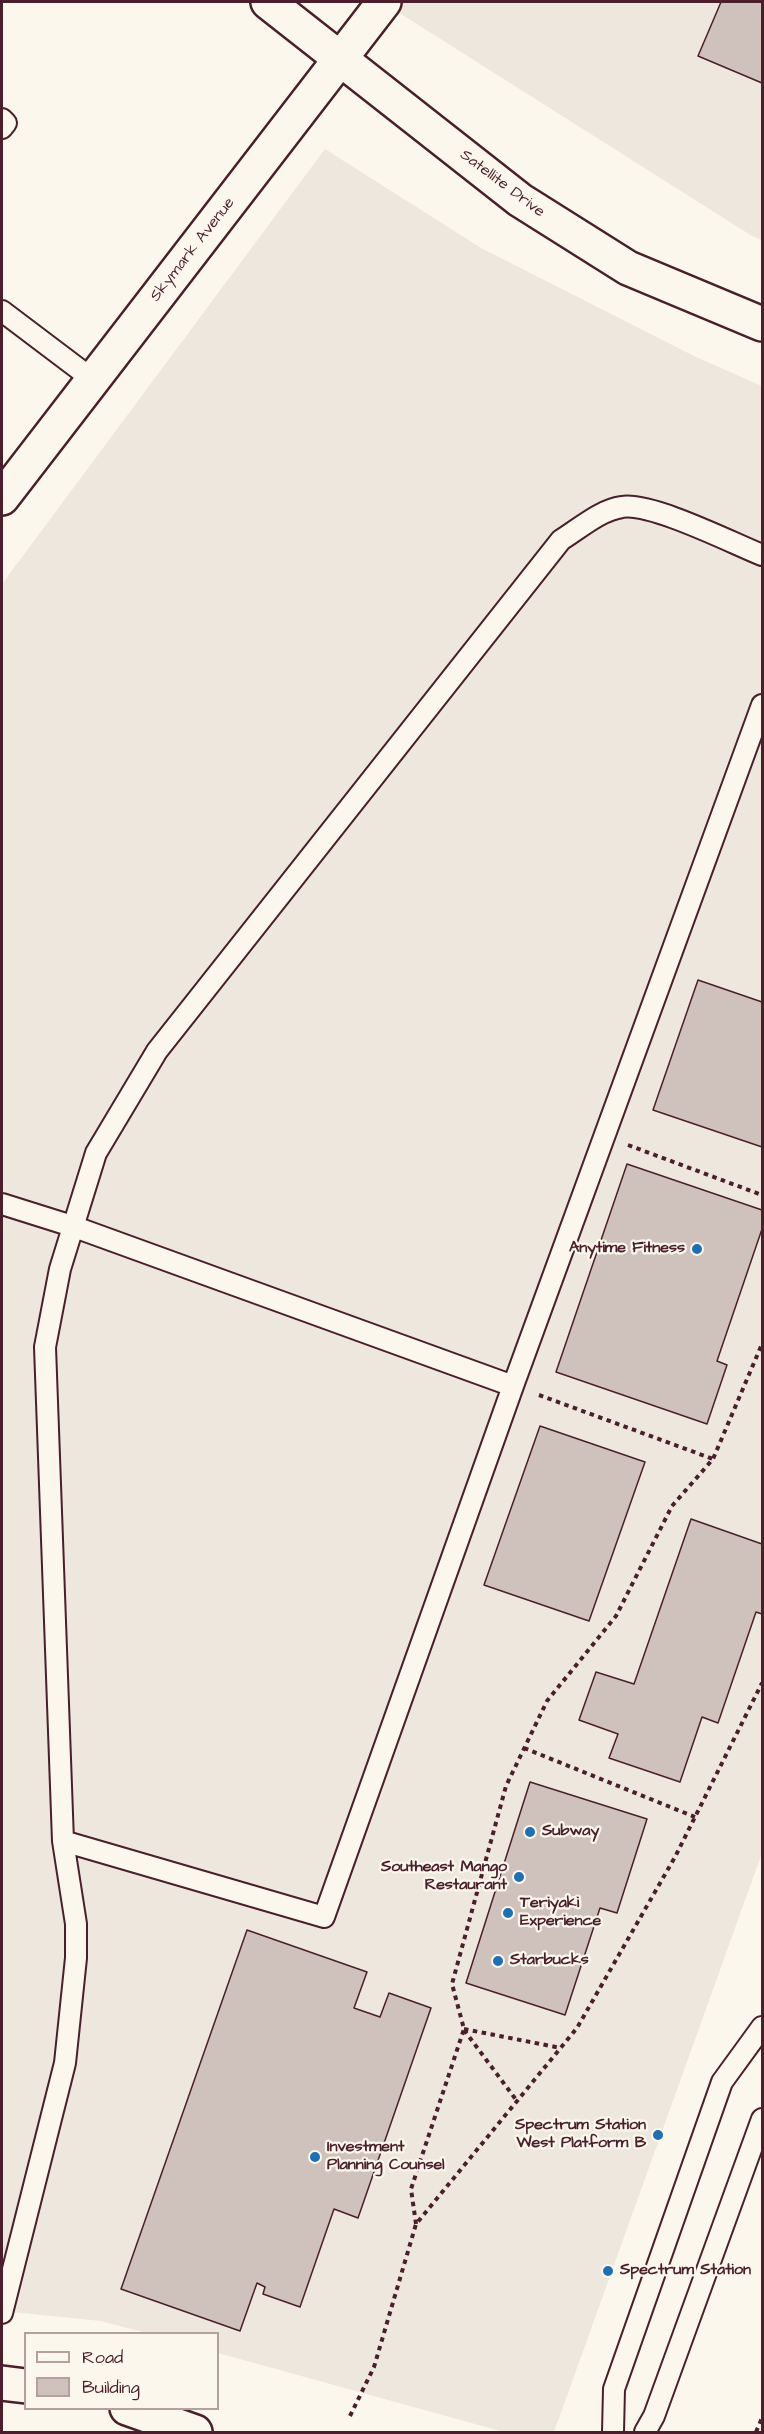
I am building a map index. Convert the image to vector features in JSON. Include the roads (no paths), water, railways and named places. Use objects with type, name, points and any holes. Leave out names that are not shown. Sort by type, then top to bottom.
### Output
[{"type":"street","name":"Satellite Drive","points":[[268,2],[530,207],[628,268],[762,324]]},
{"type":"street","name":"Skymark Avenue","points":[[2,498],[384,2]]},
{"type":"street","points":[[2,2383],[24,2386]]},
{"type":"street","points":[[130,2410],[195,2433]]},
{"type":"lane","points":[[2,119],[6,123],[2,128]]},
{"type":"lane","points":[[2,311],[92,379]]},
{"type":"lane","points":[[2,2313],[65,2063],[76,1958],[76,1924],[63,1841],[45,1347],[60,1269],[96,1153],[157,1051],[561,540],[605,512],[623,506],[650,510],[762,555]]},
{"type":"lane","points":[[63,1841],[324,1917],[513,1386],[762,705]]},
{"type":"lane","points":[[2,1204],[72,1226],[513,1386]]},
{"type":"lane","points":[[613,2433],[614,2389],[723,2082],[762,2027]]},
{"type":"lane","points":[[645,2433],[654,2416],[762,2119]]},
{"type":"place","name":"Anytime Fitness","points":[[697,1249]]},
{"type":"place","name":"Subway","points":[[530,1832]]},
{"type":"place","name":"Southeast Mango Restaurant","points":[[519,1877]]},
{"type":"place","name":"Teriyaki Experience","points":[[508,1913]]},
{"type":"place","name":"Starbucks","points":[[498,1961]]},
{"type":"place","name":"Spectrum Station West Platform B","points":[[658,2135]]},
{"type":"place","name":"Investment Planning Counsel","points":[[315,2157]]},
{"type":"place","name":"Spectrum Station","points":[[608,2271]]}]
